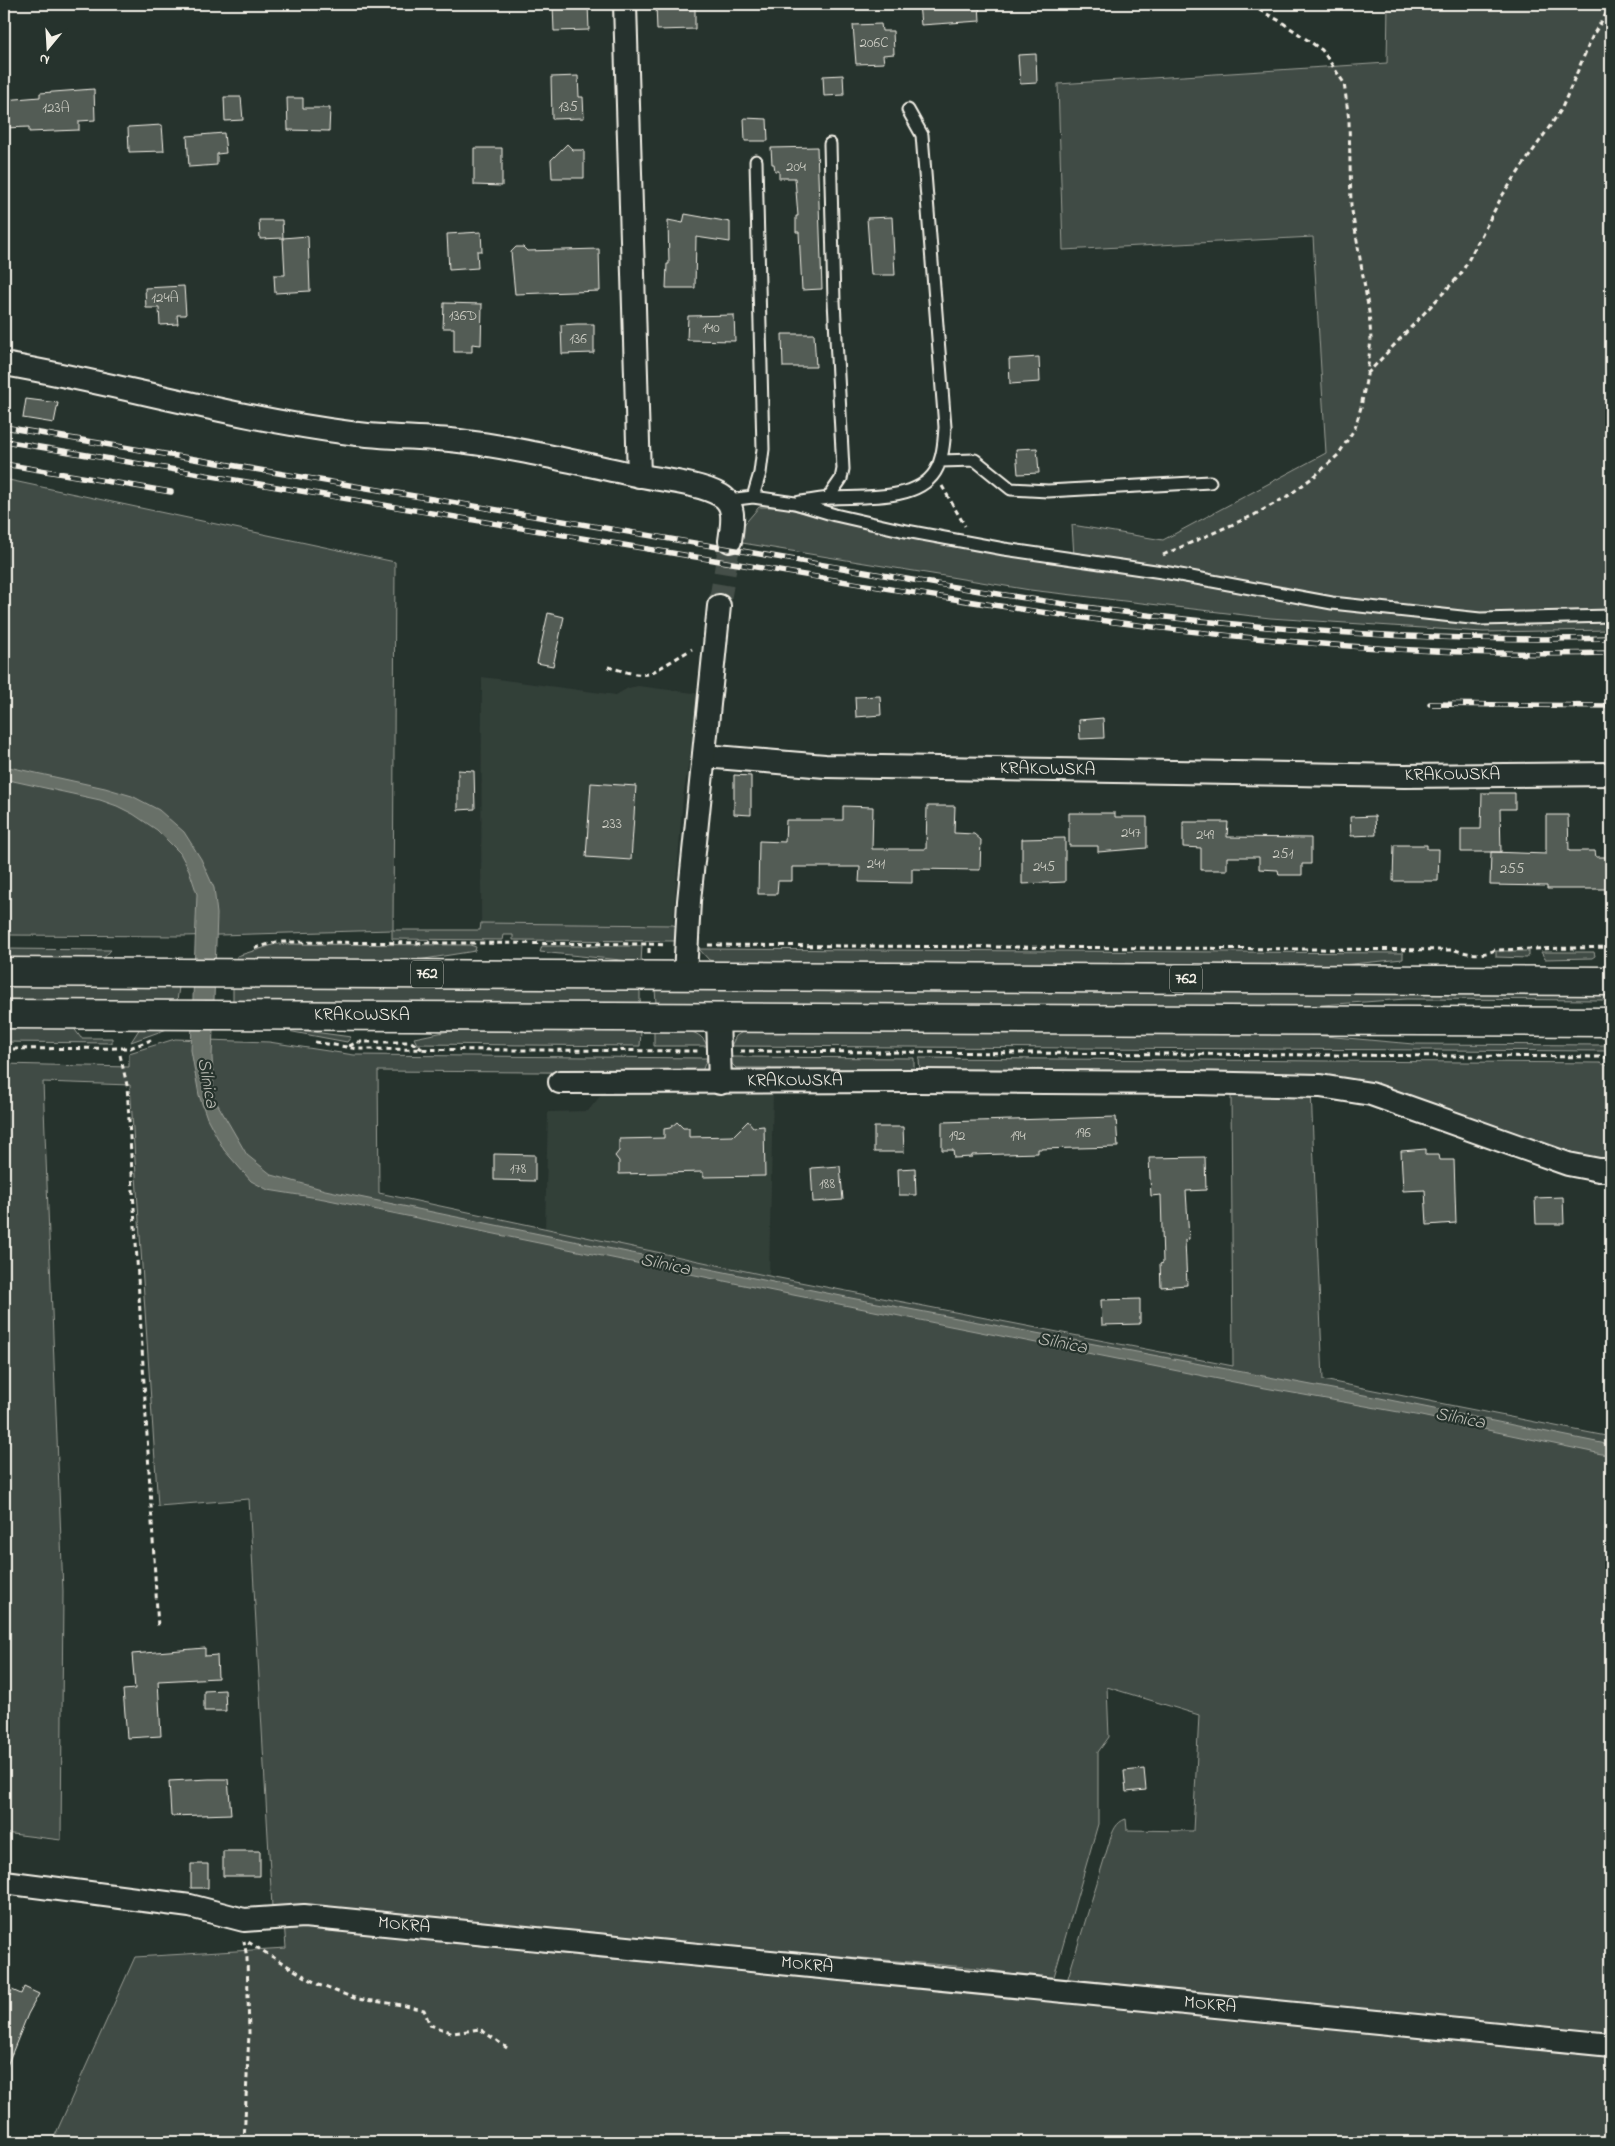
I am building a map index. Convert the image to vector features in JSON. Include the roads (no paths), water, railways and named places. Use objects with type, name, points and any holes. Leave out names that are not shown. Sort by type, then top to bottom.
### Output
[{"type":"main road","name":"762","points":[[4,972],[1611,982]]},
{"type":"main road","name":"KRAKOWSKA","points":[[4,1014],[1611,1022]]},
{"type":"street","points":[[625,4],[639,476]]},
{"type":"street","points":[[4,364],[64,374],[262,419],[351,433],[459,441],[522,451],[683,484],[715,492],[728,500],[732,515],[730,541]]},
{"type":"street","points":[[685,975],[689,901],[719,606]]},
{"type":"street","name":"KRAKOWSKA","points":[[704,756],[825,766],[1404,776],[1611,774]]},
{"type":"street","points":[[718,1017],[720,1083]]},
{"type":"street","name":"KRAKOWSKA","points":[[560,1082],[916,1081],[1320,1086],[1371,1094],[1568,1164],[1600,1170],[1611,1170]]},
{"type":"street","name":"MOKRA","points":[[4,1882],[190,1906],[244,1930],[314,1916],[1611,2045]]},
{"type":"lane","points":[[796,503],[828,498],[886,496],[909,491],[934,473],[940,461],[945,427],[922,135],[908,110]]},
{"type":"lane","points":[[828,498],[841,479],[844,469],[834,301],[830,144]]},
{"type":"lane","points":[[753,497],[760,473],[763,449],[756,162]]},
{"type":"lane","points":[[940,461],[975,460],[1011,488],[1048,491],[1210,482]]},
{"type":"lane","points":[[728,500],[753,497],[796,503],[835,515],[976,544],[1141,568],[1332,603],[1449,617],[1516,619],[1611,616]]},
{"type":"water","name":"Silnica","points":[[4,766],[105,788],[132,796],[159,810],[184,832],[201,859],[214,888],[217,914],[212,1057],[214,1098],[247,1155],[272,1175],[325,1190],[851,1298],[1380,1398],[1611,1445],[1611,1456],[1421,1416],[1254,1386],[773,1291],[324,1199],[268,1190],[251,1181],[224,1150],[207,1118],[199,1095],[191,1050],[197,894],[189,870],[180,853],[157,830],[117,806],[100,800],[4,779]]},
{"type":"tunnel","points":[[719,606],[730,541]]},
{"type":"railway","points":[[4,427],[929,583],[1092,608],[1263,627],[1379,635],[1495,639],[1611,638]]},
{"type":"railway","points":[[4,441],[852,583],[1068,616],[1176,630],[1392,649],[1501,653],[1611,653]]},
{"type":"railway","points":[[4,464],[171,492]]},
{"type":"railway","points":[[1430,704],[1611,706]]}]
